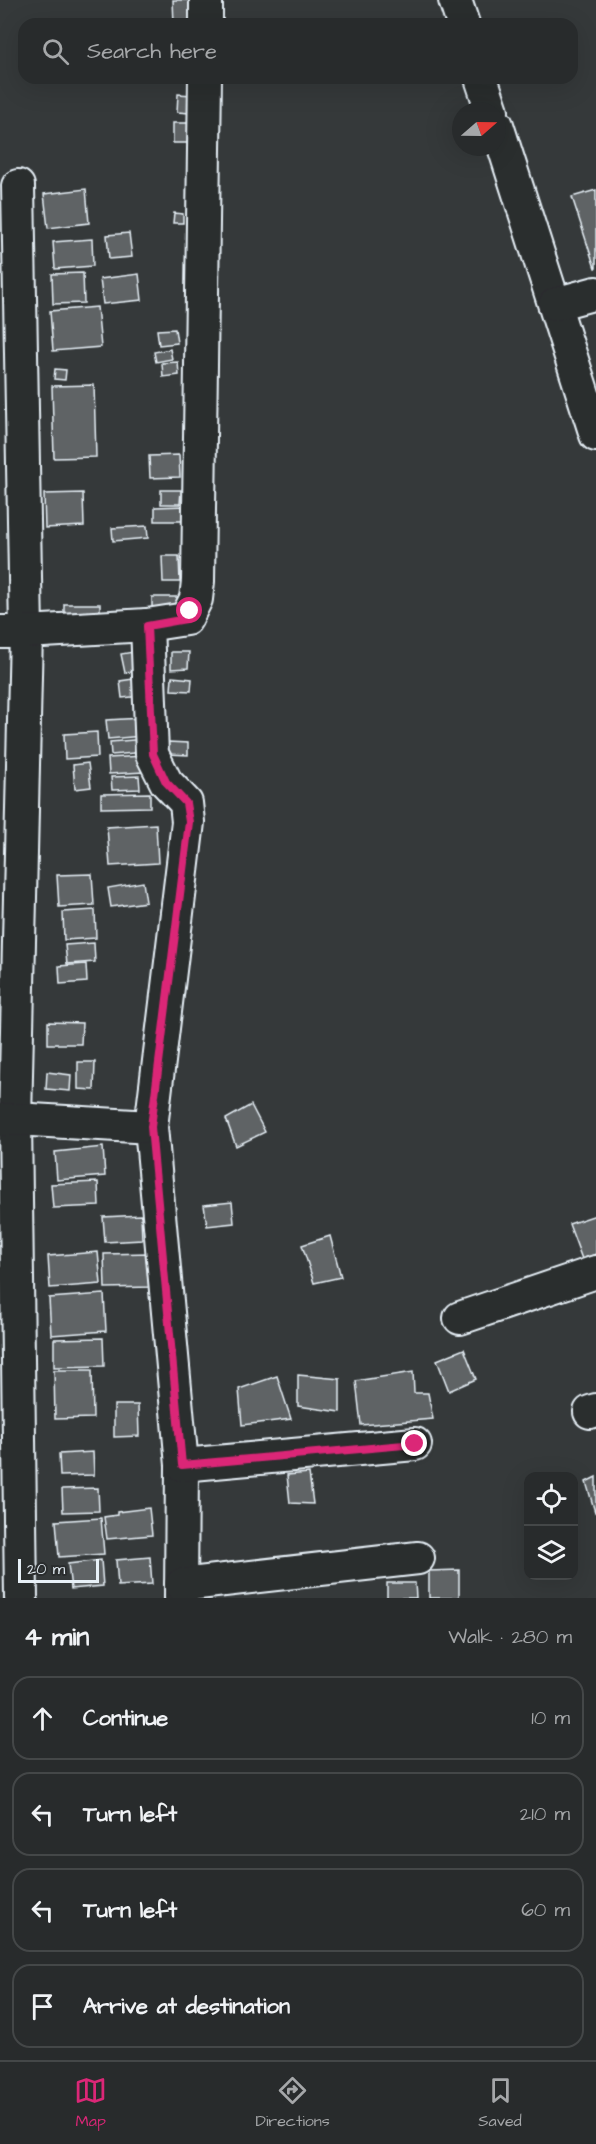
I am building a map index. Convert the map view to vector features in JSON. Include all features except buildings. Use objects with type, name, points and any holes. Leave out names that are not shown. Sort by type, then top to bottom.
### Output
[{"type":"street","points":[[206,0],[206,18]]},
{"type":"street","points":[[455,0],[461,18]]},
{"type":"street","points":[[13,632],[147,626],[186,619],[196,599],[205,84]]},
{"type":"street","points":[[483,84],[489,102]]},
{"type":"street","points":[[506,153],[596,435]]},
{"type":"street","points":[[18,186],[7,1120],[21,1598]]},
{"type":"street","points":[[555,304],[596,292]]},
{"type":"street","points":[[147,626],[153,754],[166,782],[186,803],[189,822],[151,1127],[182,1465],[181,1592],[418,1558]]},
{"type":"street","points":[[7,1120],[151,1127]]},
{"type":"street","points":[[460,1318],[596,1272]]},
{"type":"street","points":[[182,1465],[415,1444]]},
{"type":"route","points":[[190,611],[186,619],[147,626],[153,754],[166,782],[186,803],[189,822],[151,1127],[182,1465],[415,1444]]}]
